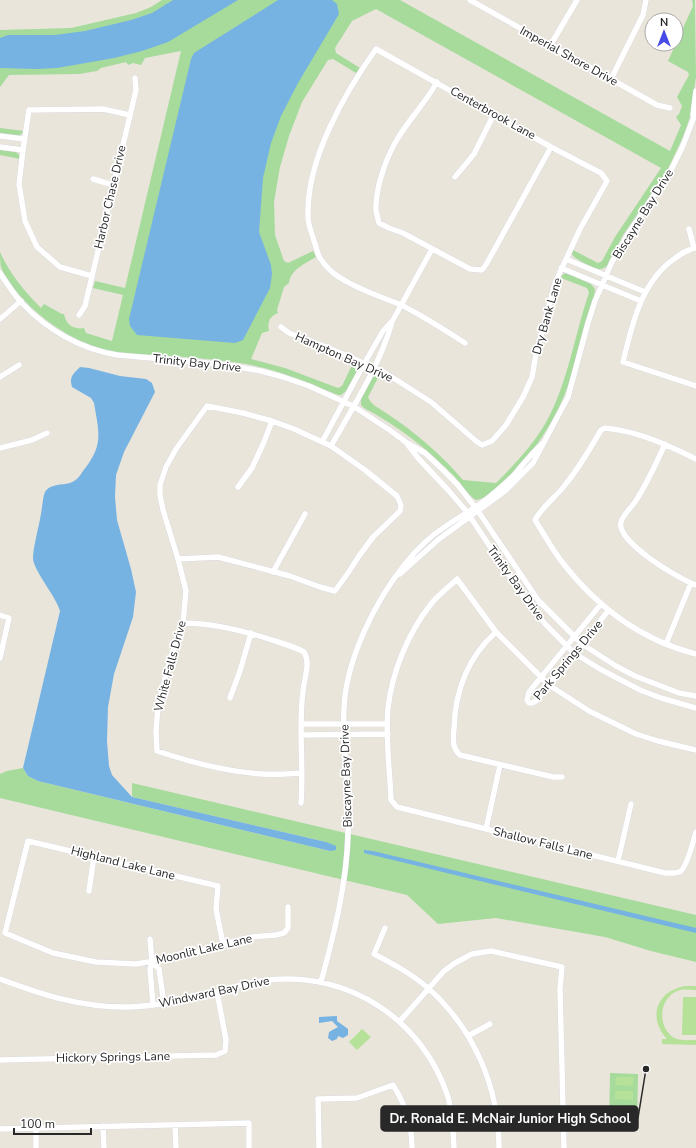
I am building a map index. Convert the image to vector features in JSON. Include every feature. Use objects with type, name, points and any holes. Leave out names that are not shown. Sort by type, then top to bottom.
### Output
[{"type":"street","points":[[550,46],[577,0]]},
{"type":"street","points":[[610,79],[643,15],[646,0]]},
{"type":"street","name":"Imperial Shore Drive","points":[[473,1],[550,46],[657,105],[670,108]]},
{"type":"street","name":"Centerbrook Lane","points":[[401,305],[375,295],[338,277],[319,257],[308,219],[309,195],[314,168],[334,118],[360,71],[376,49],[551,147],[601,173],[607,181]]},
{"type":"street","name":"Harbor Chase Drive","points":[[79,315],[85,306],[136,90],[135,78]]},
{"type":"street","points":[[437,82],[392,150],[378,193],[376,211],[379,223],[403,233],[470,269],[482,270],[551,147]]},
{"type":"street","name":"Biscayne Bay Drive","points":[[693,118],[696,91]]},
{"type":"street","points":[[92,276],[60,267],[37,247],[25,221],[19,184],[22,150],[29,110],[103,109],[130,115]]},
{"type":"street","name":"Biscayne Bay Drive","points":[[321,982],[341,897],[348,851],[344,724],[346,688],[358,647],[374,610],[413,554],[444,527],[468,515],[476,509],[506,482],[542,444],[568,396],[588,323],[606,276],[628,234],[671,170],[682,148],[696,112]]},
{"type":"street","points":[[455,177],[474,154],[494,114]]},
{"type":"street","points":[[0,136],[24,139]]},
{"type":"street","points":[[0,147],[22,150]]},
{"type":"street","points":[[93,179],[113,184]]},
{"type":"street","name":"Dry Bank Lane","points":[[482,445],[492,441],[506,425],[532,377],[536,354],[553,289],[561,268],[607,181]]},
{"type":"street","points":[[689,229],[695,248],[682,253],[663,266],[645,292],[632,329],[623,362],[696,386]]},
{"type":"street","points":[[322,442],[364,364],[383,331],[401,305],[432,249]]},
{"type":"street","points":[[566,258],[645,292]]},
{"type":"street","points":[[561,268],[641,301]]},
{"type":"street","name":"Trinity Bay Drive","points":[[0,273],[20,302],[42,321],[72,340],[103,353],[131,357],[239,366],[283,377],[309,386],[353,406],[391,430],[407,443],[425,453],[457,484],[476,509],[538,600],[582,644],[616,666],[635,676],[678,693],[696,696]]},
{"type":"street","points":[[0,319],[20,302]]},
{"type":"street","points":[[401,305],[429,320],[465,343]]},
{"type":"street","points":[[331,446],[373,368],[389,333],[392,320]]},
{"type":"street","name":"Hampton Bay Drive","points":[[281,327],[289,333],[324,346],[384,372],[431,402],[482,445]]},
{"type":"street","points":[[0,378],[19,365]]},
{"type":"street","name":"White Falls Drive","points":[[272,421],[243,413],[207,406],[176,449],[166,467],[160,485],[160,495],[186,591],[183,623],[170,659],[158,706],[156,751],[178,758],[251,773],[302,773]]},
{"type":"street","points":[[178,559],[218,556],[290,576],[320,588],[335,591],[373,537],[400,511],[401,505],[397,496],[365,470],[331,446],[272,421],[252,468],[238,486]]},
{"type":"street","points":[[696,459],[665,444],[634,434],[605,428],[601,430],[581,464],[535,520],[561,561],[589,593],[608,611],[635,629],[666,644],[696,654]]},
{"type":"street","points":[[0,448],[32,440],[47,433]]},
{"type":"street","name":"Trinity Bay Drive","points":[[407,443],[418,458],[449,490],[468,515],[530,606],[574,653],[600,669],[640,690],[696,708]]},
{"type":"street","points":[[665,444],[642,489],[621,522],[621,528],[624,535],[648,558],[694,584],[666,644]]},
{"type":"street","points":[[273,572],[304,514]]},
{"type":"street","points":[[301,735],[388,734],[387,724],[391,692],[399,662],[406,645],[431,604],[458,579],[496,632],[549,685],[588,711],[630,731],[658,742],[696,750]]},
{"type":"street","name":"Park Springs Drive","points":[[601,604],[527,696],[529,703],[536,700],[549,685],[608,611]]},
{"type":"street","points":[[0,615],[9,618],[0,658]]},
{"type":"street","points":[[183,623],[198,623],[219,626],[251,633],[300,649],[304,652],[308,663],[303,691],[301,724],[301,803]]},
{"type":"street","points":[[496,632],[482,646],[473,660],[458,692],[454,714],[454,748],[460,755],[553,777],[562,777]]},
{"type":"street","points":[[230,698],[240,671],[251,633]]},
{"type":"street","points":[[301,724],[387,724]]},
{"type":"street","name":"Shallow Falls Lane","points":[[388,734],[391,800],[397,807],[665,873],[680,871],[685,864],[696,832]]},
{"type":"street","points":[[486,829],[500,765]]},
{"type":"street","points":[[618,861],[631,804]]},
{"type":"street","name":"Highland Lake Lane","points":[[5,933],[28,841],[218,886],[216,909],[223,944]]},
{"type":"street","points":[[89,891],[94,856]]},
{"type":"street","name":"Moonlit Lake Lane","points":[[5,933],[53,953],[96,962],[136,964],[184,956],[252,937],[284,933],[288,928],[288,907]]},
{"type":"street","points":[[385,928],[374,954],[400,968],[428,988],[458,1022],[468,1036],[482,1062],[491,1088],[496,1109],[499,1131],[499,1148]]},
{"type":"street","points":[[150,939],[152,962],[150,969],[153,1005]]},
{"type":"street","points":[[400,1021],[444,971],[472,954],[491,950],[562,967],[560,989],[564,1148]]},
{"type":"street","points":[[152,962],[159,970],[164,1004]]},
{"type":"street","name":"Windward Bay Drive","points":[[0,980],[69,1002],[109,1007],[164,1004],[217,992],[249,982],[268,980],[294,979],[321,982],[338,987],[367,999],[400,1021],[425,1050],[442,1081],[452,1114],[454,1148]]},
{"type":"street","name":"Hickory Springs Lane","points":[[0,1060],[216,1055],[225,1051],[226,1040],[217,992]]},
{"type":"street","points":[[468,1036],[490,1024]]},
{"type":"street","points":[[319,1148],[318,1099],[357,1098],[393,1085],[406,1109],[412,1132],[412,1148]]},
{"type":"street","points":[[0,1129],[249,1123],[249,1148]]},
{"type":"street","points":[[175,1125],[176,1148]]},
{"type":"street","points":[[103,1126],[104,1148]]},
{"type":"street","points":[[36,1128],[36,1148]]},
{"type":"green space","points":[[162,0],[400,0],[670,151],[681,125],[676,117],[682,106],[677,97],[689,75],[688,72],[668,61],[672,52],[684,52],[684,26],[693,6],[692,0],[695,0],[696,77],[690,117],[683,137],[667,171],[623,235],[607,266],[601,269],[594,268],[580,261],[574,256],[572,254],[573,250],[598,263],[602,261],[615,237],[661,168],[376,9],[352,21],[335,48],[336,53],[360,68],[356,73],[333,59],[328,60],[302,102],[289,136],[280,167],[274,202],[275,235],[284,261],[288,263],[313,251],[316,257],[296,270],[290,278],[289,283],[284,287],[277,310],[278,313],[270,320],[268,325],[269,331],[262,333],[251,359],[285,368],[338,388],[342,386],[354,361],[358,366],[358,369],[346,391],[341,395],[338,395],[293,377],[246,364],[201,358],[113,352],[89,345],[76,339],[42,317],[10,284],[1,267],[0,252],[8,268],[18,282],[41,308],[44,304],[64,314],[66,321],[71,326],[84,328],[86,333],[112,341],[123,295],[93,288],[95,281],[125,288],[181,51],[145,58],[141,65],[133,63],[128,65],[126,62],[101,68],[97,71],[79,74],[9,75],[0,87],[0,30],[71,28],[136,13],[151,7]]},
{"type":"green space","points":[[0,128],[24,131],[18,136],[0,134]]},
{"type":"green space","points":[[0,150],[16,152],[20,156],[20,159],[0,155]]},
{"type":"green space","points":[[566,273],[591,284],[595,289],[594,297],[565,395],[543,436],[523,461],[490,493],[483,498],[476,500],[445,467],[423,448],[400,430],[364,408],[361,405],[361,397],[374,375],[380,374],[368,397],[373,404],[427,444],[446,461],[463,480],[496,483],[522,455],[540,432],[553,409],[565,376],[589,293],[587,288],[561,278],[562,275]]},
{"type":"green space","points":[[23,768],[28,776],[38,781],[330,851],[326,842],[132,797],[132,783],[696,915],[696,962],[651,951],[605,937],[496,918],[438,924],[407,895],[0,798],[0,774]]},
{"type":"green space","points":[[685,986],[696,986],[696,990],[680,990],[673,993],[664,1005],[662,1019],[668,1033],[674,1038],[682,1040],[696,1040],[696,1045],[662,1044],[662,1039],[667,1039],[657,1022],[658,1006],[668,993]]},
{"type":"green space","points":[[683,997],[696,997],[696,1035],[682,1035]]},
{"type":"green space","points":[[362,1029],[371,1037],[357,1050],[349,1042]]},
{"type":"green space","points":[[610,1073],[638,1074],[637,1130],[609,1129]]},
{"type":"green space","points":[[616,1077],[634,1077],[633,1086],[615,1085]]},
{"type":"green space","points":[[615,1091],[633,1091],[633,1100],[615,1099]]},
{"type":"green space","points":[[614,1105],[633,1106],[632,1114],[614,1113]]},
{"type":"water","points":[[173,0],[238,0],[168,42],[142,51],[114,58],[57,68],[0,68],[0,38],[8,35],[55,35],[85,31],[131,20],[152,13]]},
{"type":"water","points":[[278,0],[332,0],[337,4],[339,14],[298,83],[281,116],[271,143],[263,178],[259,232],[271,265],[272,274],[270,288],[243,340],[235,343],[137,335],[130,326],[129,319],[191,59],[194,53]]},
{"type":"water","points":[[80,367],[120,376],[146,379],[152,383],[155,392],[124,452],[116,475],[115,497],[117,520],[136,592],[133,617],[114,674],[108,707],[107,741],[109,766],[112,775],[132,797],[326,842],[336,846],[336,850],[330,851],[38,781],[28,776],[23,768],[60,611],[36,568],[33,557],[44,495],[49,488],[56,485],[70,483],[78,478],[90,462],[97,446],[98,431],[94,403],[91,398],[72,387],[72,376]]},
{"type":"water","points":[[364,850],[696,928],[696,933],[364,853]]},
{"type":"water","points":[[337,1016],[337,1021],[348,1029],[348,1035],[343,1038],[338,1036],[337,1039],[332,1041],[328,1038],[329,1032],[338,1027],[332,1021],[319,1023],[319,1017]]},
{"type":"place","name":"Dr. Ronald E. McNair Junior High School","points":[[646,1069]]}]
